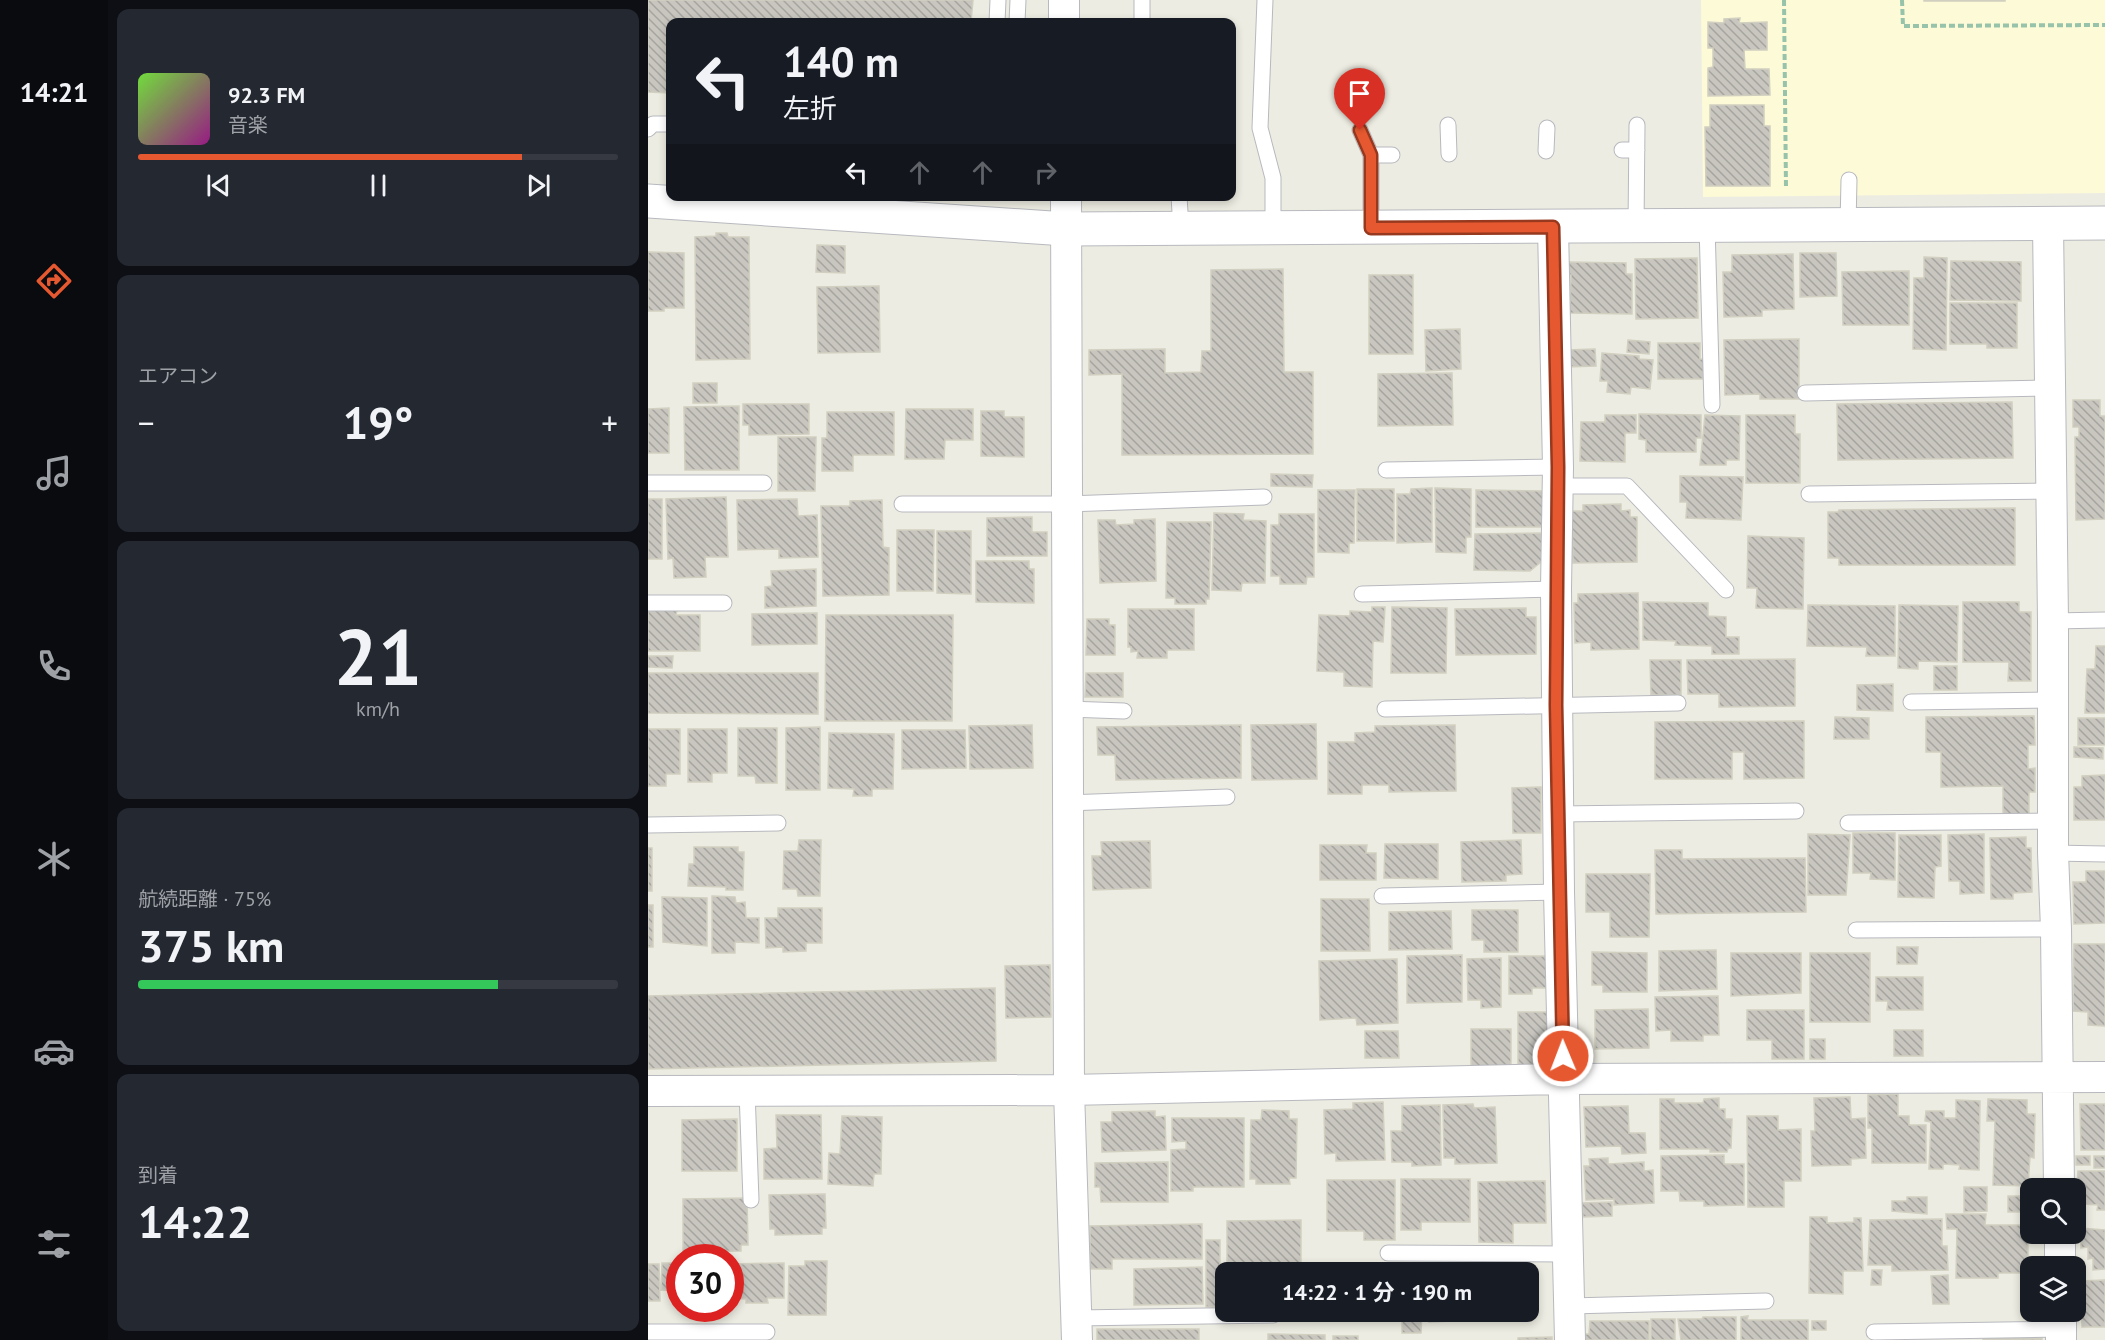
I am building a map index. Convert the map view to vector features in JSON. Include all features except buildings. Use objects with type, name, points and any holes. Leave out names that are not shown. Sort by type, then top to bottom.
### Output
[{"type":"street","points":[[1064,0],[1064,18]]},
{"type":"street","points":[[648,201],[903,214],[1066,229],[2105,223]]},
{"type":"street","points":[[1066,201],[1069,1090],[1076,1329]]},
{"type":"street","points":[[2048,224],[2054,621],[2053,853],[2059,1178]]},
{"type":"street","points":[[1553,227],[1558,477],[1556,705],[1570,1340]]},
{"type":"street","points":[[648,1091],[1069,1090],[1563,1079],[2105,1077]]},
{"type":"lane","points":[[997,18],[998,0]]},
{"type":"lane","points":[[1017,18],[1018,0]]},
{"type":"lane","points":[[1142,0],[1142,18]]},
{"type":"lane","points":[[1265,0],[1260,128],[1272,178],[1273,229]]},
{"type":"lane","points":[[648,129],[653,124],[666,124]]},
{"type":"lane","points":[[1449,125],[1449,154]]},
{"type":"lane","points":[[1636,227],[1629,150],[1637,125]]},
{"type":"lane","points":[[1546,128],[1546,151]]},
{"type":"lane","points":[[1360,130],[1371,155],[1371,228]]},
{"type":"lane","points":[[1371,155],[1392,155]]},
{"type":"lane","points":[[1848,225],[1849,180]]},
{"type":"lane","points":[[1179,201],[1180,229]]},
{"type":"lane","points":[[1707,225],[1712,405]]},
{"type":"lane","points":[[1805,393],[2050,388]]},
{"type":"lane","points":[[1386,470],[1558,477],[1627,486],[1726,590]]},
{"type":"lane","points":[[648,483],[764,483]]},
{"type":"lane","points":[[1809,494],[2052,491]]},
{"type":"lane","points":[[902,504],[1067,504],[1264,497]]},
{"type":"lane","points":[[1362,594],[1556,589]]},
{"type":"lane","points":[[648,603],[724,603]]},
{"type":"lane","points":[[2054,621],[2105,621]]},
{"type":"lane","points":[[1911,702],[2054,700]]},
{"type":"lane","points":[[1385,710],[1678,703]]},
{"type":"lane","points":[[1068,709],[1124,711]]},
{"type":"lane","points":[[1067,803],[1227,797]]},
{"type":"lane","points":[[1558,814],[1796,811]]},
{"type":"lane","points":[[1848,823],[2053,821]]},
{"type":"lane","points":[[648,825],[778,823]]},
{"type":"lane","points":[[2053,853],[2105,854]]},
{"type":"lane","points":[[1382,896],[1559,892]]},
{"type":"lane","points":[[1856,930],[2056,929]]},
{"type":"lane","points":[[747,1091],[751,1200]]},
{"type":"lane","points":[[1388,1253],[1568,1254]]},
{"type":"lane","points":[[1570,1306],[1766,1301]]},
{"type":"lane","points":[[1076,1329],[1215,1319]]},
{"type":"lane","points":[[1874,1332],[2061,1327]]},
{"type":"lane","points":[[648,1332],[767,1332]]},
{"type":"path","points":[[1784,0],[1786,189]]},
{"type":"path","points":[[1902,0],[1903,26],[2105,25]]},
{"type":"shaded area","points":[[1701,0],[2105,0],[2105,193],[1703,197]]},
{"type":"route","points":[[1360,130],[1371,155],[1371,228],[1553,227],[1558,467],[1556,705],[1563,1056]]}]
